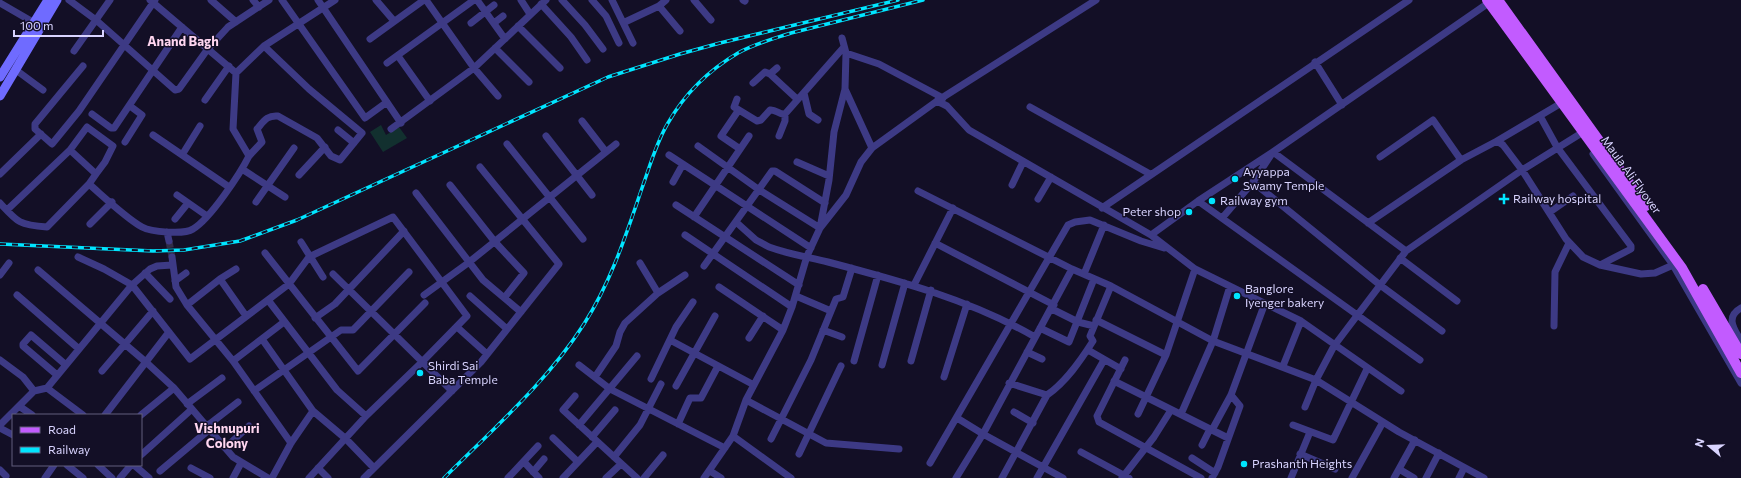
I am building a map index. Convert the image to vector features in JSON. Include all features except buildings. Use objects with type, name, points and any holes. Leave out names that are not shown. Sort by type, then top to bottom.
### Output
[{"type":"main road","name":"Maula Ali Flyover","points":[[1498,0],[1688,264],[1741,354]]},
{"type":"main road","name":"Maula Ali Flyover","points":[[1486,1],[1682,268],[1741,373]]},
{"type":"street","points":[[0,96],[16,70],[48,0]]},
{"type":"street","points":[[0,77],[37,25],[57,0]]},
{"type":"street","points":[[70,0],[96,20],[175,90],[179,89],[208,50],[228,27],[268,0]]},
{"type":"street","points":[[74,51],[110,0]]},
{"type":"street","points":[[211,0],[236,22]]},
{"type":"street","points":[[253,0],[259,7]]},
{"type":"street","points":[[282,0],[365,118],[387,102]]},
{"type":"street","points":[[318,0],[401,123]]},
{"type":"street","points":[[249,156],[233,129],[236,72],[264,46],[335,0]]},
{"type":"street","points":[[376,0],[394,21]]},
{"type":"street","points":[[370,39],[425,0],[474,68],[498,96]]},
{"type":"street","points":[[387,63],[475,0],[505,39]]},
{"type":"street","points":[[521,0],[530,14]]},
{"type":"street","points":[[562,0],[585,25],[603,49]]},
{"type":"street","points":[[592,0],[606,16],[619,43]]},
{"type":"street","points":[[612,0],[633,43]]},
{"type":"street","points":[[624,22],[659,6],[666,0]]},
{"type":"street","points":[[694,0],[711,20]]},
{"type":"street","points":[[820,228],[846,195],[861,162],[872,148],[940,100],[1096,0]]},
{"type":"street","points":[[1102,208],[1315,62],[1409,0]]},
{"type":"street","points":[[83,66],[34,124],[35,129],[52,144],[79,111],[125,45],[153,1],[208,50],[236,72]]},
{"type":"street","points":[[1151,235],[1198,201],[1342,105],[1486,1],[1558,105],[1673,265],[1741,383]]},
{"type":"street","points":[[391,129],[474,68],[544,2],[587,60]]},
{"type":"street","points":[[0,3],[37,25]]},
{"type":"street","points":[[471,23],[494,5]]},
{"type":"street","points":[[659,6],[680,31]]},
{"type":"street","points":[[494,23],[503,16]]},
{"type":"street","points":[[518,26],[560,68]]},
{"type":"street","points":[[92,114],[111,128],[114,128],[182,27]]},
{"type":"street","points":[[704,478],[734,436],[746,400],[783,330],[796,296],[807,256],[820,228],[825,204],[834,132],[845,89],[845,50],[842,38]]},
{"type":"street","points":[[89,184],[143,227],[167,232],[185,232],[193,229],[207,216],[242,169],[249,156],[262,142],[256,129],[271,115],[278,116],[311,134],[325,147],[331,156],[340,160],[362,133],[310,89],[264,46]]},
{"type":"street","points":[[496,48],[529,82]]},
{"type":"street","points":[[845,50],[879,64],[940,100],[970,130],[1102,208],[1151,235],[1195,269],[1301,321],[1334,346],[1401,391]]},
{"type":"street","points":[[779,136],[783,128],[785,114],[797,99],[804,94],[845,50]]},
{"type":"street","points":[[398,56],[430,101]]},
{"type":"street","points":[[1315,62],[1342,105]]},
{"type":"street","points":[[205,100],[229,66]]},
{"type":"street","points":[[770,74],[777,68]]},
{"type":"street","points":[[16,70],[43,90]]},
{"type":"street","points":[[753,83],[765,72],[770,74],[797,99]]},
{"type":"street","points":[[845,89],[872,148]]},
{"type":"street","points":[[804,94],[809,114],[818,120]]},
{"type":"street","points":[[738,99],[734,107],[738,111],[759,122],[770,110],[774,110],[780,114],[785,114]]},
{"type":"street","points":[[1368,223],[1461,160],[1498,141],[1558,105]]},
{"type":"street","points":[[125,142],[142,115],[130,106]]},
{"type":"street","points":[[1030,107],[1150,174]]},
{"type":"street","points":[[738,111],[721,136],[740,149]]},
{"type":"street","points":[[1540,116],[1558,147],[1631,246],[1631,249],[1600,265]]},
{"type":"street","points":[[1380,157],[1433,120],[1461,160]]},
{"type":"street","points":[[582,121],[606,152]]},
{"type":"street","points":[[182,154],[200,126]]},
{"type":"street","points":[[0,203],[16,220],[26,226],[47,227],[89,184],[105,162],[113,147],[112,145],[87,127],[70,150],[7,210]]},
{"type":"street","points":[[338,130],[354,143]]},
{"type":"street","points":[[0,174],[41,134]]},
{"type":"street","points":[[1305,407],[1316,380],[1334,346],[1406,251],[1522,170],[1580,134]]},
{"type":"street","points":[[153,135],[229,186]]},
{"type":"street","points":[[546,136],[592,195]]},
{"type":"street","points":[[694,217],[716,187],[749,136]]},
{"type":"street","points":[[1498,141],[1503,145],[1522,170],[1570,243],[1583,256],[1600,265],[1625,271],[1650,274],[1673,265]]},
{"type":"street","points":[[507,144],[583,239]]},
{"type":"street","points":[[424,295],[495,242],[616,144]]},
{"type":"street","points":[[698,146],[758,189],[820,228]]},
{"type":"street","points":[[299,175],[325,147]]},
{"type":"street","points":[[256,202],[294,148]]},
{"type":"street","points":[[70,150],[96,174]]},
{"type":"street","points":[[1223,218],[1253,182],[1273,152]]},
{"type":"street","points":[[1273,152],[1406,251]]},
{"type":"street","points":[[669,155],[811,248]]},
{"type":"street","points":[[797,162],[829,176]]},
{"type":"street","points":[[1012,185],[1023,162]]},
{"type":"street","points":[[673,182],[683,164]]},
{"type":"street","points":[[364,478],[452,391],[487,354],[559,264],[480,166]]},
{"type":"street","points":[[242,169],[285,197]]},
{"type":"street","points":[[704,266],[770,172],[773,171],[825,204]]},
{"type":"street","points":[[1038,199],[1051,177]]},
{"type":"street","points":[[1253,182],[1380,285],[1442,331]]},
{"type":"street","points":[[450,185],[495,242],[524,273],[505,297]]},
{"type":"street","points":[[918,191],[1072,269],[1111,286],[1213,341],[1283,366],[1316,380],[1383,422],[1484,478]]},
{"type":"street","points":[[416,193],[468,263],[483,280],[521,312]]},
{"type":"street","points":[[177,195],[207,216]]},
{"type":"street","points":[[1550,212],[1573,196]]},
{"type":"street","points":[[1198,201],[1420,360]]},
{"type":"street","points":[[90,224],[112,202]]},
{"type":"street","points":[[175,219],[188,203]]},
{"type":"street","points":[[676,205],[799,285]]},
{"type":"street","points":[[914,285],[953,208]]},
{"type":"street","points":[[78,257],[104,269],[132,285],[190,359],[289,284],[309,257],[393,217],[467,316],[366,416],[309,478]]},
{"type":"street","points":[[930,463],[1068,225],[1084,220],[1104,225],[1136,239],[1166,248]]},
{"type":"street","points":[[736,222],[756,240],[769,247],[931,290],[1011,323],[1035,337]]},
{"type":"street","points":[[1084,274],[1104,225]]},
{"type":"street","points":[[167,232],[169,241]]},
{"type":"street","points":[[315,318],[335,304],[404,232]]},
{"type":"street","points":[[685,235],[792,307]]},
{"type":"street","points":[[301,242],[309,257],[323,276]]},
{"type":"street","points":[[935,243],[1030,291],[1078,322],[1095,323],[1166,356]]},
{"type":"street","points":[[1554,326],[1555,272],[1570,243]]},
{"type":"street","points":[[264,253],[330,338],[358,371],[425,303]]},
{"type":"street","points":[[172,257],[176,287],[188,305],[233,361],[292,443]]},
{"type":"street","points":[[1400,258],[1457,301]]},
{"type":"street","points":[[0,275],[9,263]]},
{"type":"street","points":[[640,263],[658,292]]},
{"type":"street","points":[[12,414],[34,391],[47,388],[100,322],[145,272],[157,266],[172,265]]},
{"type":"street","points":[[771,439],[811,360],[836,299],[843,297],[852,268]]},
{"type":"street","points":[[188,305],[220,279],[236,269]]},
{"type":"street","points":[[956,478],[982,434],[1026,352],[1053,307],[1072,269]]},
{"type":"street","points":[[1138,414],[1166,356],[1195,269]]},
{"type":"street","points":[[38,270],[100,322],[174,388],[225,448],[241,463],[268,478]]},
{"type":"street","points":[[145,272],[170,299]]},
{"type":"street","points":[[254,391],[342,330],[353,330],[409,272]]},
{"type":"street","points":[[175,281],[186,273]]},
{"type":"street","points":[[333,274],[452,391]]},
{"type":"street","points":[[595,377],[616,346],[622,327],[658,292],[685,275]]},
{"type":"street","points":[[854,361],[878,275]]},
{"type":"street","points":[[220,279],[246,316]]},
{"type":"street","points":[[1040,328],[1069,342],[1094,279]]},
{"type":"street","points":[[882,365],[905,283]]},
{"type":"street","points":[[1002,478],[1046,397],[1063,381],[1088,350],[1093,341],[1090,336],[1111,286]]},
{"type":"street","points":[[1181,414],[1213,341],[1230,286]]},
{"type":"street","points":[[719,287],[783,330]]},
{"type":"street","points":[[911,361],[931,290]]},
{"type":"street","points":[[17,295],[79,349]]},
{"type":"street","points":[[470,296],[507,329]]},
{"type":"street","points":[[796,296],[831,311]]},
{"type":"street","points":[[268,300],[337,390],[366,416]]},
{"type":"street","points":[[651,379],[676,327],[693,302]]},
{"type":"street","points":[[1202,445],[1230,395],[1265,303]]},
{"type":"street","points":[[944,377],[967,304]]},
{"type":"street","points":[[1741,308],[1732,316],[1731,320],[1741,339]]},
{"type":"street","points":[[102,371],[153,311]]},
{"type":"street","points":[[676,386],[716,316]]},
{"type":"street","points":[[748,338],[763,316]]},
{"type":"street","points":[[1283,366],[1301,321]]},
{"type":"street","points":[[233,361],[284,322]]},
{"type":"street","points":[[457,327],[487,354]]},
{"type":"street","points":[[824,330],[842,337]]},
{"type":"street","points":[[106,414],[147,363],[169,332]]},
{"type":"street","points":[[58,375],[23,346],[23,344],[31,335],[66,365]]},
{"type":"street","points":[[262,339],[313,411],[346,439],[374,468]]},
{"type":"street","points":[[670,340],[754,385]]},
{"type":"street","points":[[1088,350],[1121,369]]},
{"type":"street","points":[[1026,352],[1042,359]]},
{"type":"street","points":[[579,425],[637,356]]},
{"type":"street","points":[[0,360],[23,377],[34,391]]},
{"type":"street","points":[[1037,478],[1104,360]]},
{"type":"street","points":[[1125,360],[1097,416],[1097,419],[1099,422],[1201,478]]},
{"type":"street","points":[[579,365],[610,389],[725,448]]},
{"type":"street","points":[[678,424],[690,398],[701,398],[718,366]]},
{"type":"street","points":[[799,454],[841,366]]},
{"type":"street","points":[[1293,425],[1333,440],[1367,368]]},
{"type":"street","points":[[142,454],[222,378]]},
{"type":"street","points":[[1114,381],[1228,438]]},
{"type":"street","points":[[614,457],[636,430],[649,410],[661,384]]},
{"type":"street","points":[[1007,387],[1046,397]]},
{"type":"street","points":[[47,388],[82,414]]},
{"type":"street","points":[[142,414],[174,388]]},
{"type":"street","points":[[1192,458],[1213,476],[1240,406],[1230,395]]},
{"type":"street","points":[[575,396],[563,410],[637,478]]},
{"type":"street","points":[[746,400],[826,443],[899,449]]},
{"type":"street","points":[[160,471],[238,402]]},
{"type":"street","points":[[20,406],[31,414]]},
{"type":"street","points":[[592,436],[615,410]]},
{"type":"street","points":[[1081,452],[1125,477],[1172,410]]},
{"type":"street","points":[[272,478],[292,443],[313,411]]},
{"type":"street","points":[[1014,412],[1033,423]]},
{"type":"street","points":[[12,414],[0,427],[12,435]]},
{"type":"street","points":[[957,418],[982,434],[1063,478]]},
{"type":"street","points":[[1352,478],[1383,422]]},
{"type":"street","points":[[225,448],[249,426]]},
{"type":"street","points":[[1291,478],[1310,432]]},
{"type":"street","points":[[734,436],[791,478]]},
{"type":"street","points":[[553,438],[578,462]]},
{"type":"street","points":[[1394,478],[1415,440]]},
{"type":"street","points":[[563,478],[597,442]]},
{"type":"street","points":[[508,478],[538,446]]},
{"type":"street","points":[[1426,478],[1439,453]]},
{"type":"street","points":[[644,478],[663,454]]},
{"type":"street","points":[[1300,454],[1336,468]]},
{"type":"street","points":[[533,472],[544,459]]},
{"type":"street","points":[[524,462],[539,478]]},
{"type":"street","points":[[233,478],[241,463]]},
{"type":"street","points":[[606,478],[621,464]]},
{"type":"street","points":[[45,478],[53,466]]},
{"type":"street","points":[[68,466],[83,478]]},
{"type":"street","points":[[99,466],[112,478]]},
{"type":"street","points":[[120,478],[130,466]]},
{"type":"street","points":[[135,466],[150,478]]},
{"type":"street","points":[[191,468],[210,478]]},
{"type":"street","points":[[318,468],[328,478]]},
{"type":"street","points":[[1459,478],[1464,468]]},
{"type":"street","points":[[1399,469],[1414,478]]},
{"type":"street","points":[[0,470],[6,476]]},
{"type":"street","points":[[710,471],[721,478]]},
{"type":"green space","points":[[381,125],[386,135],[399,127],[407,138],[383,152],[370,132]]},
{"type":"tunnel","points":[[169,241],[172,257]]},
{"type":"railway","points":[[0,244],[153,251],[184,250],[240,241],[297,220],[608,77],[720,43],[898,0]]},
{"type":"railway","points":[[444,478],[536,385],[553,366],[584,324],[594,308],[617,258],[660,138],[674,113],[707,75],[738,53],[757,44],[791,33],[923,0]]},
{"type":"place","name":"Ayyappa Swamy Temple","points":[[1235,179]]},
{"type":"place","name":"Railway hospital","points":[[1504,199]]},
{"type":"place","name":"Railway gym","points":[[1212,201]]},
{"type":"place","name":"Peter shop","points":[[1189,212]]},
{"type":"place","name":"Banglore Iyenger bakery","points":[[1237,296]]},
{"type":"place","name":"Shirdi Sai Baba Temple","points":[[420,373]]},
{"type":"place","name":"Prashanth Heights","points":[[1244,464]]},
{"type":"district","name":"Anand Bagh","points":[[183,41]]},
{"type":"district","name":"Vishnupuri Colony","points":[[227,436]]}]
